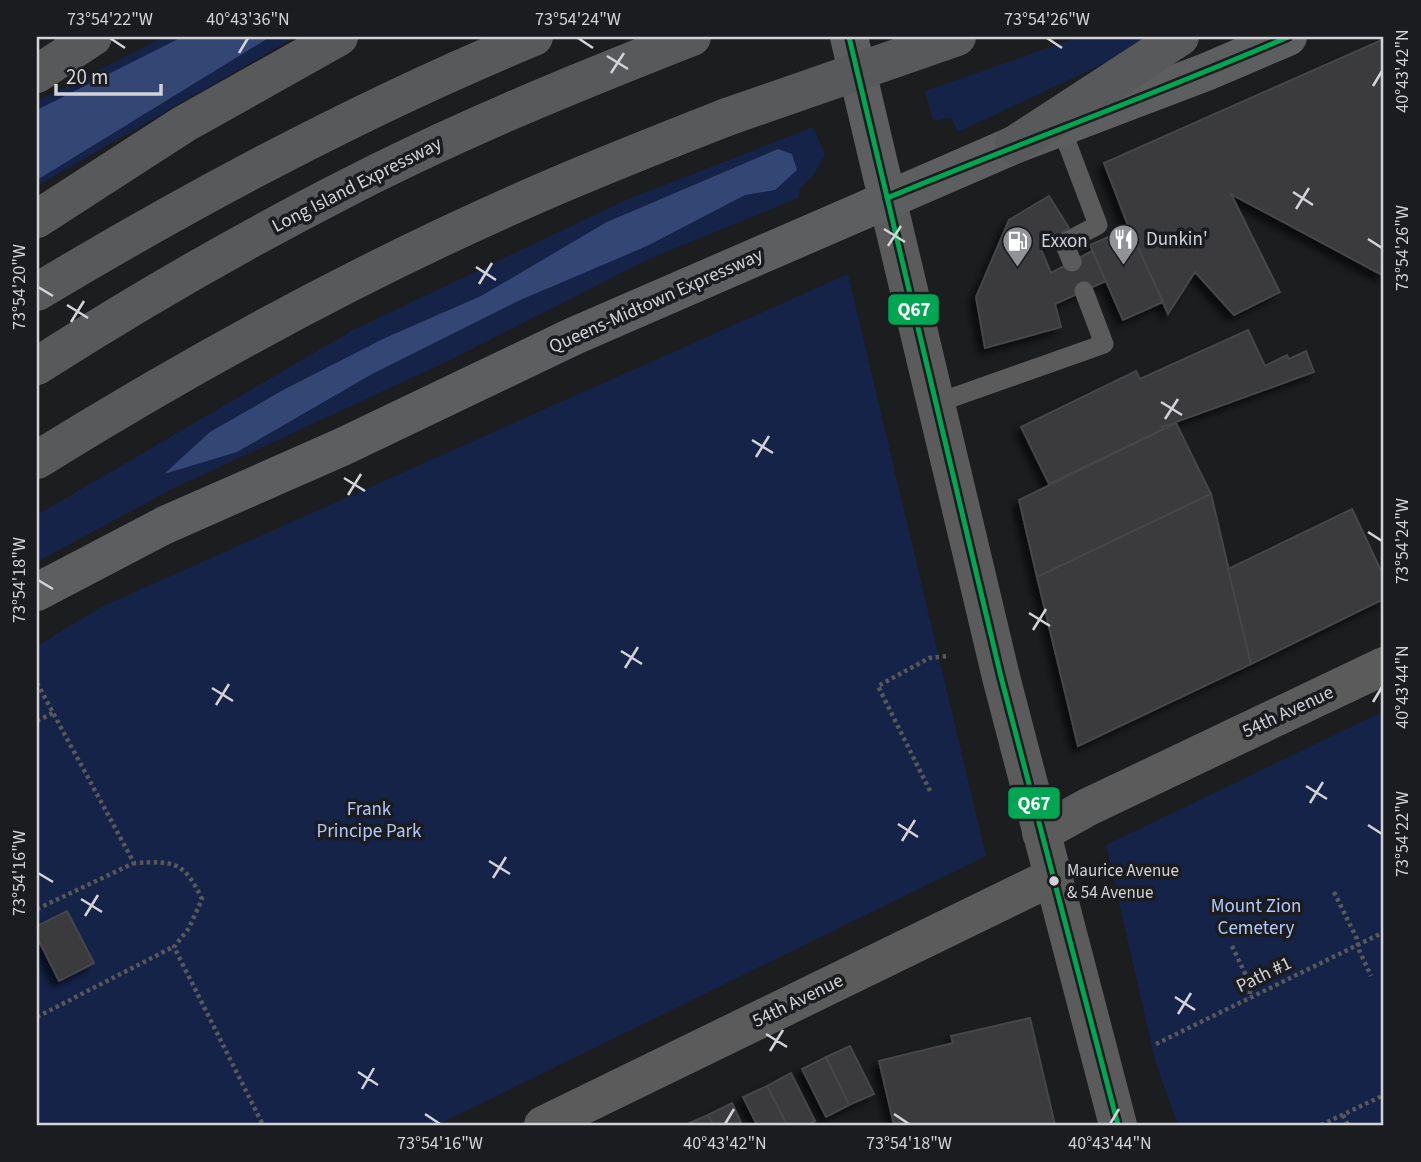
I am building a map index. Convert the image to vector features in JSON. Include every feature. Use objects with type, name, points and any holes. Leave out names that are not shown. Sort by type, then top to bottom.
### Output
[{"type":"highway","points":[[37,74],[93,37]]},
{"type":"highway","points":[[37,219],[184,124],[339,37]]},
{"type":"highway","points":[[37,292],[181,207],[307,140],[425,83],[534,37]]},
{"type":"highway","name":"Long Island Expressway","points":[[37,366],[113,317],[338,192],[527,104],[692,37]]},
{"type":"highway","points":[[37,460],[232,345],[420,248],[520,201],[727,117],[957,37]]},
{"type":"highway","points":[[1014,145],[1180,37]]},
{"type":"main road","points":[[37,54],[75,37]]},
{"type":"main road","points":[[849,37],[887,198]]},
{"type":"main road","name":"Queens-Midtown Expressway","points":[[37,592],[165,525],[342,447],[574,336],[887,198],[1288,37]]},
{"type":"street","points":[[887,198],[1041,833],[1118,1125]]},
{"type":"street","name":"54th Avenue","points":[[1041,833],[1087,807],[1384,666]]},
{"type":"street","name":"54th Avenue","points":[[543,1125],[1052,877]]},
{"type":"lane","points":[[1061,127],[1098,225],[1064,243],[1072,262]]},
{"type":"lane","points":[[937,403],[1104,344],[1084,291]]},
{"type":"path","points":[[930,791],[878,686],[929,657],[948,656]]},
{"type":"path","points":[[37,683],[134,863]]},
{"type":"path","points":[[37,721],[53,713]]},
{"type":"path","points":[[37,909],[134,863],[166,862],[176,865],[191,877],[202,899],[189,928],[174,947],[37,1017]]},
{"type":"path","points":[[1334,892],[1357,939],[1371,976]]},
{"type":"path","name":"Path #1","points":[[1156,1044],[1384,932]]},
{"type":"path","points":[[1232,946],[1251,986],[1249,998]]},
{"type":"path","points":[[174,947],[263,1125]]},
{"type":"path","points":[[1321,1125],[1384,1095]]},
{"type":"path","points":[[1343,1115],[1349,1125]]},
{"type":"green space","points":[[164,37],[295,37],[37,186],[37,101]]},
{"type":"green space","points":[[1079,37],[1160,37],[958,132],[951,118],[933,121],[925,91]]},
{"type":"green space","points":[[813,127],[825,154],[815,173],[800,188],[798,198],[649,259],[446,362],[172,489],[37,562],[37,515],[353,330],[626,200]]},
{"type":"green space","name":"Frank Principe Park","points":[[848,274],[986,856],[437,1125],[37,1125],[37,646],[101,607]]},
{"type":"green space","name":"Mount Zion Cemetery","points":[[1384,711],[1384,1125],[1178,1125],[1156,1064],[1106,845]]},
{"type":"shaded area","points":[[182,37],[270,37],[37,180],[37,110]]},
{"type":"shaded area","points":[[778,149],[792,154],[797,170],[775,190],[745,195],[647,246],[518,301],[372,374],[237,452],[164,474],[210,432],[285,389],[385,338],[481,296],[607,222]]},
{"type":"building","points":[[1384,39],[1384,276],[1231,194],[1280,292],[1234,315],[1195,272],[1168,314],[1129,228],[1104,163]]},
{"type":"building","name":"Exxon","points":[[1049,196],[1069,228],[1040,247],[1051,273],[1092,251],[1106,281],[1055,304],[1061,327],[985,348],[976,297],[1009,220]]},
{"type":"building","name":"Dunkin'","points":[[1129,228],[1163,302],[1123,320],[1090,245]]},
{"type":"building","points":[[1248,330],[1265,366],[1287,355],[1289,359],[1306,351],[1314,372],[1162,427],[1163,429],[1049,484],[1021,427],[1136,371],[1140,379]]},
{"type":"building","points":[[1176,423],[1211,494],[1037,577],[1019,500]]},
{"type":"building","points":[[1211,494],[1251,664],[1078,746],[1037,577]]},
{"type":"building","points":[[1352,509],[1384,577],[1384,599],[1251,664],[1228,569]]},
{"type":"building","points":[[67,911],[94,963],[59,981],[37,937],[37,926]]},
{"type":"building","points":[[1030,1018],[1055,1125],[894,1125],[879,1061],[953,1043],[951,1036]]},
{"type":"building","points":[[850,1046],[874,1094],[849,1105],[826,1057]]},
{"type":"building","points":[[826,1057],[849,1105],[826,1117],[802,1069]]},
{"type":"building","points":[[791,1073],[815,1121],[808,1125],[787,1125],[767,1086]]},
{"type":"building","points":[[767,1086],[787,1125],[757,1125],[743,1097]]},
{"type":"building","points":[[732,1103],[742,1125],[713,1125],[708,1115]]},
{"type":"building","points":[[708,1115],[713,1125],[685,1125]]},
{"type":"transit line","name":"Q67","points":[[849,37],[1001,677],[1118,1125]]},
{"type":"transit line","name":"Q67","points":[[887,198],[1288,37]]},
{"type":"place","name":"Dunkin'","points":[[1123,266]]},
{"type":"place","name":"Exxon","points":[[1018,268]]},
{"type":"place","name":"Maurice Avenue & 54 Avenue","points":[[1054,881]]}]
